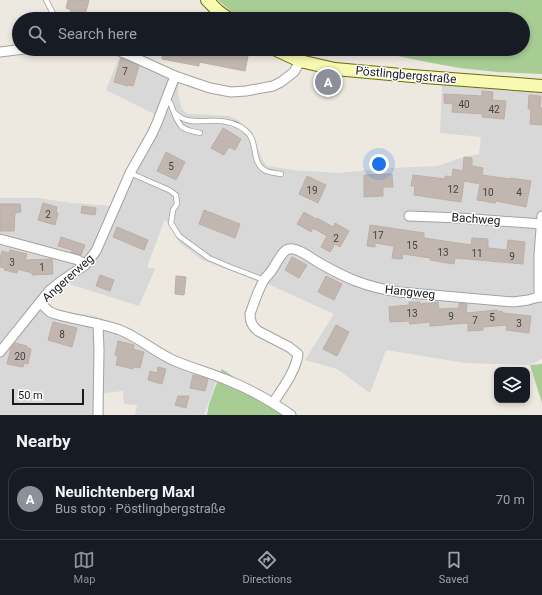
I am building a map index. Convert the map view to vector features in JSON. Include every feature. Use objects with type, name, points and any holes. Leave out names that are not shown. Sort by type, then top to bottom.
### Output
[{"type":"main road","points":[[207,0],[219,12]]},
{"type":"main road","name":"Pöstlingbergstraße","points":[[289,56],[300,61],[335,69],[542,86]]},
{"type":"street","points":[[0,52],[12,50]]},
{"type":"street","points":[[131,56],[175,76],[210,88],[231,92],[273,86],[294,72],[300,61]]},
{"type":"street","name":"Angererweg","points":[[175,76],[152,134],[130,173],[100,243],[92,257],[85,265],[54,287],[40,302],[50,312],[55,314],[120,330],[155,351],[176,361],[228,381],[273,403],[291,415]]},
{"type":"street","name":"Bachweg","points":[[409,216],[542,221]]},
{"type":"street","points":[[541,297],[539,275],[542,221]]},
{"type":"street","points":[[0,239],[78,260],[85,265]]},
{"type":"street","name":"Hangweg","points":[[264,280],[272,271],[283,253],[289,249],[297,250],[357,282],[382,289],[399,292],[513,302],[541,297]]},
{"type":"street","points":[[264,280],[250,314],[251,323],[258,331],[281,342],[298,354],[298,359],[294,369],[273,403]]},
{"type":"street","points":[[0,352],[40,302]]},
{"type":"street","points":[[98,324],[98,415]]},
{"type":"lane","points":[[46,0],[52,12]]},
{"type":"lane","points":[[166,99],[171,104],[183,129],[200,133]]},
{"type":"lane","points":[[174,111],[189,121],[219,120],[242,128],[248,132],[253,140],[256,159],[261,167],[269,172],[281,174]]},
{"type":"lane","points":[[130,173],[169,190],[176,195],[177,204],[173,210],[171,223],[179,236],[190,245],[209,258],[264,280]]},
{"type":"shaded area","points":[[120,56],[122,56],[179,80],[178,94],[182,109],[188,114],[229,116],[247,127],[255,141],[262,159],[267,166],[293,170],[338,173],[437,166],[464,157],[479,154],[481,137],[440,133],[442,84],[542,91],[542,359],[530,365],[465,363],[386,350],[370,393],[337,369],[305,360],[334,314],[270,285],[202,260],[180,243],[165,219],[147,267],[155,269],[139,306],[66,283],[49,300],[48,305],[56,310],[94,316],[130,328],[174,355],[220,372],[204,415],[135,415],[137,405],[124,404],[123,391],[104,393],[103,415],[0,415],[0,198],[38,198],[72,203],[112,206],[158,116],[106,90]]},
{"type":"green space","points":[[218,0],[542,0],[542,74],[497,72],[460,68],[398,56],[530,56],[530,12],[232,12]]},
{"type":"green space","points":[[542,364],[542,403],[530,365]]},
{"type":"green space","points":[[222,369],[273,403],[283,415],[207,415],[209,404]]},
{"type":"building","points":[[68,0],[89,0],[86,12],[71,12],[71,10],[66,8]]},
{"type":"building","points":[[162,56],[248,56],[245,71],[199,62],[199,66],[162,59]]},
{"type":"building","points":[[121,58],[139,66],[133,86],[114,82]]},
{"type":"building","points":[[482,91],[493,92],[492,100],[506,101],[504,119],[482,117],[483,114],[452,112],[453,104],[444,103],[444,94],[482,96]]},
{"type":"building","points":[[529,95],[541,96],[540,108],[542,108],[542,125],[530,124],[531,109],[528,109]]},
{"type":"building","points":[[223,128],[241,139],[235,150],[229,147],[224,155],[211,148]]},
{"type":"building","points":[[166,152],[185,162],[176,180],[157,171]]},
{"type":"building","points":[[464,157],[472,158],[472,166],[483,168],[482,175],[531,181],[526,207],[496,201],[495,203],[477,200],[480,184],[464,181],[461,202],[414,195],[415,186],[411,186],[413,175],[445,179],[445,176],[452,177],[453,169],[463,171]]},
{"type":"building","points":[[392,174],[393,187],[383,187],[383,196],[364,197],[364,175]]},
{"type":"building","points":[[307,176],[326,185],[318,203],[299,194]]},
{"type":"building","points":[[43,203],[57,207],[56,213],[58,213],[55,225],[38,220]]},
{"type":"building","points":[[0,204],[20,204],[21,212],[15,213],[14,231],[0,231]]},
{"type":"building","points":[[82,206],[96,208],[95,215],[81,213]]},
{"type":"building","points":[[204,210],[240,224],[235,238],[199,224]]},
{"type":"building","points":[[304,212],[333,227],[335,223],[349,231],[340,247],[335,244],[330,252],[321,247],[327,236],[313,228],[311,232],[297,224]]},
{"type":"building","points":[[370,225],[424,233],[424,238],[471,245],[472,238],[488,239],[488,248],[507,250],[508,240],[525,242],[523,264],[455,258],[454,264],[430,260],[430,258],[403,254],[402,259],[392,258],[394,246],[375,243],[375,247],[367,246]]},
{"type":"building","points":[[117,227],[148,240],[144,250],[113,237]]},
{"type":"building","points":[[61,237],[85,245],[81,255],[71,252],[72,250],[58,246]]},
{"type":"building","points":[[10,250],[27,254],[25,260],[52,259],[53,274],[32,275],[32,273],[18,269],[17,273],[4,270],[5,268],[0,267],[2,251],[9,253]]},
{"type":"building","points":[[292,257],[307,265],[299,278],[285,270]]},
{"type":"building","points":[[100,275],[114,280],[110,291],[96,286]]},
{"type":"building","points":[[176,276],[186,277],[184,295],[175,294]]},
{"type":"building","points":[[326,276],[342,284],[334,300],[318,292]]},
{"type":"building","points":[[409,302],[420,302],[420,304],[438,302],[439,309],[459,308],[459,303],[467,304],[466,313],[497,310],[498,312],[502,311],[502,313],[531,316],[529,333],[506,330],[507,325],[483,327],[483,330],[468,331],[468,323],[430,326],[430,322],[410,324],[409,321],[390,322],[389,307],[409,305]]},
{"type":"building","points":[[53,322],[77,328],[72,347],[48,340]]},
{"type":"building","points":[[336,325],[349,332],[337,356],[323,349]]},
{"type":"building","points":[[118,341],[134,345],[133,349],[144,352],[140,368],[133,367],[133,369],[116,365],[118,356],[115,355]]},
{"type":"building","points":[[15,343],[27,346],[27,348],[31,349],[28,364],[24,363],[23,367],[7,364],[11,348]]},
{"type":"building","points":[[158,367],[166,369],[162,384],[148,380],[150,371],[157,373]]},
{"type":"building","points":[[193,375],[208,379],[205,391],[190,388]]},
{"type":"building","points":[[178,396],[189,396],[186,408],[175,405]]},
{"type":"place","name":"Neulichtenberg Maxl","points":[[328,82]]}]
